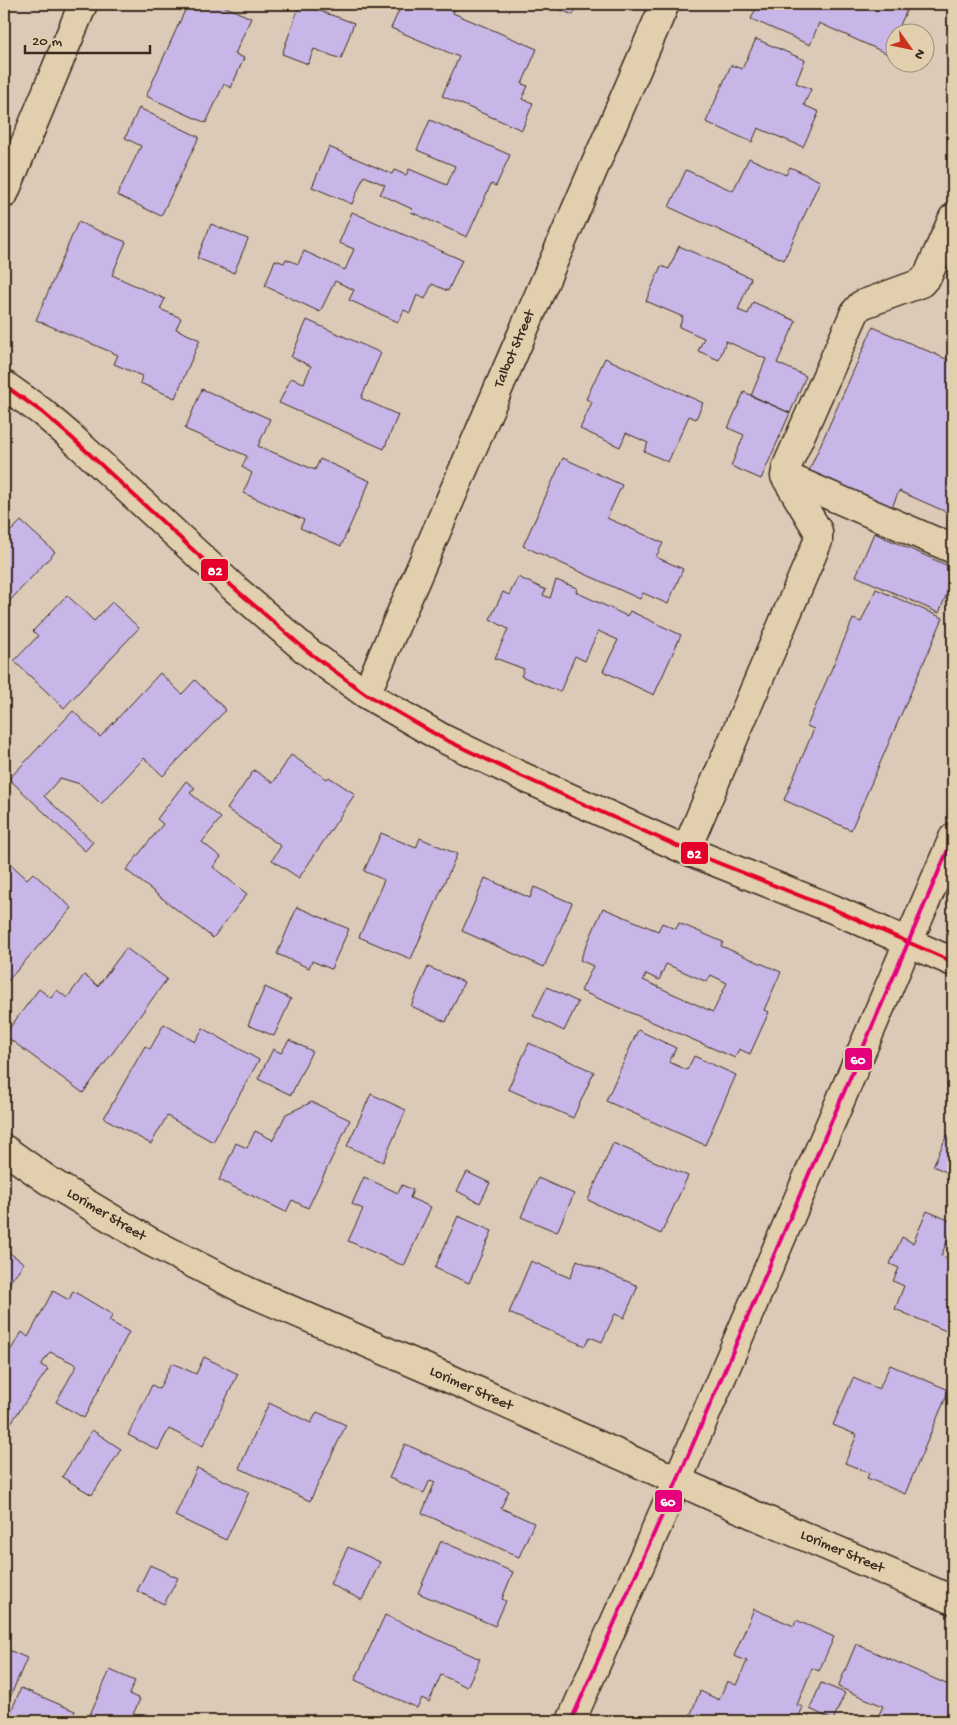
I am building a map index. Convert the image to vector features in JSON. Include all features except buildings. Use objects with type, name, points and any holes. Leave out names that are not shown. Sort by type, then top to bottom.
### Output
[{"type":"street","points":[[4,194],[83,4]]},
{"type":"street","name":"Talbot Street","points":[[366,694],[665,4]]},
{"type":"street","points":[[686,850],[818,540],[818,531],[785,476],[786,466],[854,312],[861,305],[920,283],[928,275],[953,218]]},
{"type":"street","points":[[4,385],[42,412],[71,437],[233,587],[307,652],[366,694],[442,738],[521,776],[686,850],[833,909],[953,962]]},
{"type":"street","points":[[785,476],[953,548]]},
{"type":"street","points":[[571,1721],[678,1480],[953,838]]},
{"type":"street","name":"Lorimer Street","points":[[4,1149],[49,1181],[148,1241],[246,1292],[446,1377],[597,1446],[953,1600]]},
{"type":"transit line","name":"82","points":[[4,385],[42,412],[71,437],[233,587],[307,651],[366,694],[442,738],[521,776],[686,850],[833,909],[953,962]]},
{"type":"transit line","name":"60","points":[[571,1721],[678,1479],[953,838]]}]
